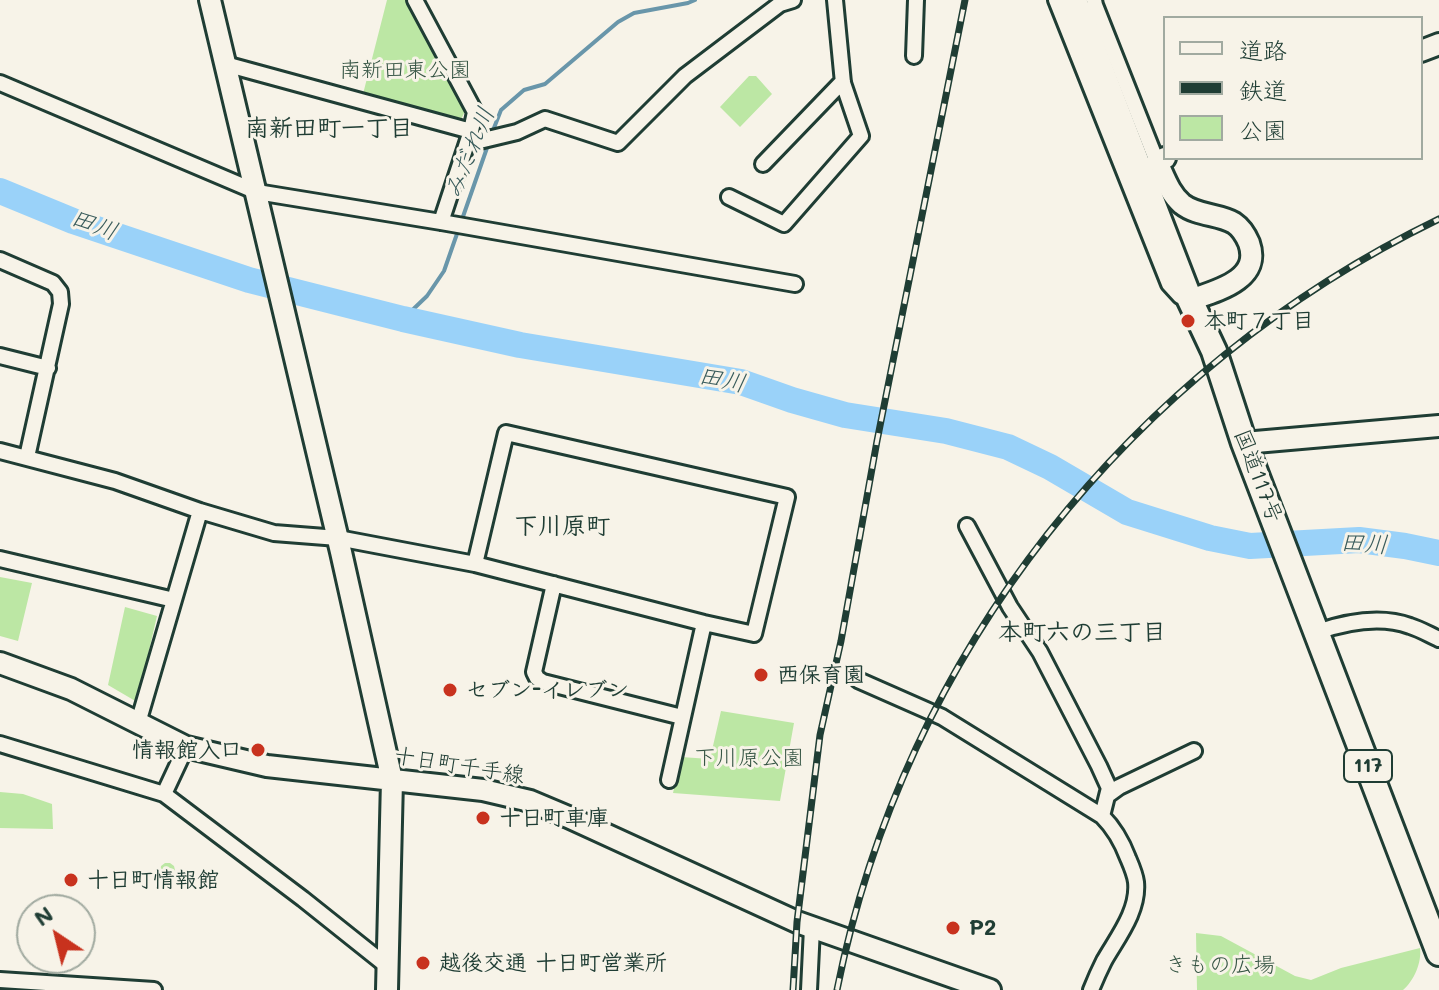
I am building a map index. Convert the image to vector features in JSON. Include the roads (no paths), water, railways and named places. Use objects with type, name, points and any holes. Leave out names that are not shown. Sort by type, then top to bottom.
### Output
[{"type":"highway","name":"国道117号","points":[[1074,0],[1190,300],[1214,351],[1244,443],[1439,953]]},
{"type":"street","points":[[210,0],[338,538],[392,780],[387,990]]},
{"type":"street","points":[[415,0],[475,112],[473,138],[441,222]]},
{"type":"street","points":[[225,64],[473,138],[517,132],[545,119],[618,143],[685,76],[780,4],[793,0]]},
{"type":"street","points":[[729,197],[784,224],[861,136],[843,81],[835,0]]},
{"type":"street","points":[[914,56],[916,0]]},
{"type":"street","points":[[1056,0],[1169,284],[1180,296],[1190,300],[1221,289],[1241,278],[1249,266],[1251,251],[1246,237],[1235,223],[1185,207],[1173,196],[1094,0]]},
{"type":"street","points":[[763,164],[843,81]]},
{"type":"street","points":[[0,83],[257,192],[795,284]]},
{"type":"street","points":[[0,260],[53,283],[60,292],[61,304],[27,457]]},
{"type":"street","points":[[0,356],[48,368]]},
{"type":"street","points":[[1244,443],[1439,426]]},
{"type":"street","points":[[0,451],[115,481],[274,533],[338,538],[475,564],[754,634],[787,497],[506,433],[475,564]]},
{"type":"street","points":[[138,723],[200,511]]},
{"type":"street","points":[[967,526],[1010,607],[1040,652],[1099,766],[1109,788],[1102,816]]},
{"type":"street","points":[[0,559],[174,600]]},
{"type":"street","points":[[554,584],[534,672],[537,678],[682,717]]},
{"type":"street","points":[[1317,632],[1343,623],[1379,621],[1408,625],[1439,639]]},
{"type":"street","points":[[669,780],[704,623]]},
{"type":"street","name":"十日町千手線","points":[[0,663],[71,689],[186,747],[267,766],[483,790],[530,801],[812,928],[990,990]]},
{"type":"street","points":[[858,680],[942,717],[1102,816],[1114,828],[1136,879],[1136,891],[1120,936],[1091,990]]},
{"type":"street","points":[[0,744],[164,794],[387,966]]},
{"type":"street","points":[[164,794],[186,747]]},
{"type":"street","points":[[1108,795],[1194,751]]},
{"type":"street","points":[[809,990],[812,928]]},
{"type":"street","points":[[0,980],[154,990]]},
{"type":"waterway","name":"みだれ川","points":[[492,133],[501,110],[524,90],[545,84],[618,22],[634,13],[695,0]]},
{"type":"waterway","name":"みだれ川","points":[[403,319],[427,296],[444,271],[488,145]]},
{"type":"waterway","name":"田川","points":[[0,191],[73,221],[249,280],[520,345],[741,382],[845,415],[946,431],[1008,447],[1050,467],[1127,512],[1210,538],[1250,546],[1359,540],[1439,553]]},
{"type":"railway","points":[[793,990],[797,922],[820,735],[841,641],[877,441],[965,0]]},
{"type":"railway","points":[[837,990],[869,866],[916,748],[976,637],[1048,534],[1131,440],[1224,355],[1327,281],[1439,219]]},
{"type":"place","name":"本町７丁目","points":[[1188,321]]},
{"type":"place","name":"西保育園","points":[[761,675]]},
{"type":"place","name":"セブン-イレブン","points":[[450,690]]},
{"type":"place","name":"情報館入口","points":[[258,750]]},
{"type":"place","name":"十日町車庫","points":[[483,818]]},
{"type":"place","name":"十日町情報館","points":[[71,880]]},
{"type":"place","name":"P2","points":[[953,928]]},
{"type":"place","name":"越後交通 十日町営業所","points":[[423,963]]},
{"type":"district","name":"南新田町一丁目","points":[[329,129]]},
{"type":"district","name":"下川原町","points":[[562,527]]},
{"type":"district","name":"本町六の三丁目","points":[[1082,633]]},
{"type":"park label","name":"南新田東公園","points":[[405,70]]},
{"type":"park label","name":"下川原公園","points":[[749,758]]},
{"type":"park label","name":"きもの広場","points":[[1220,965]]}]
